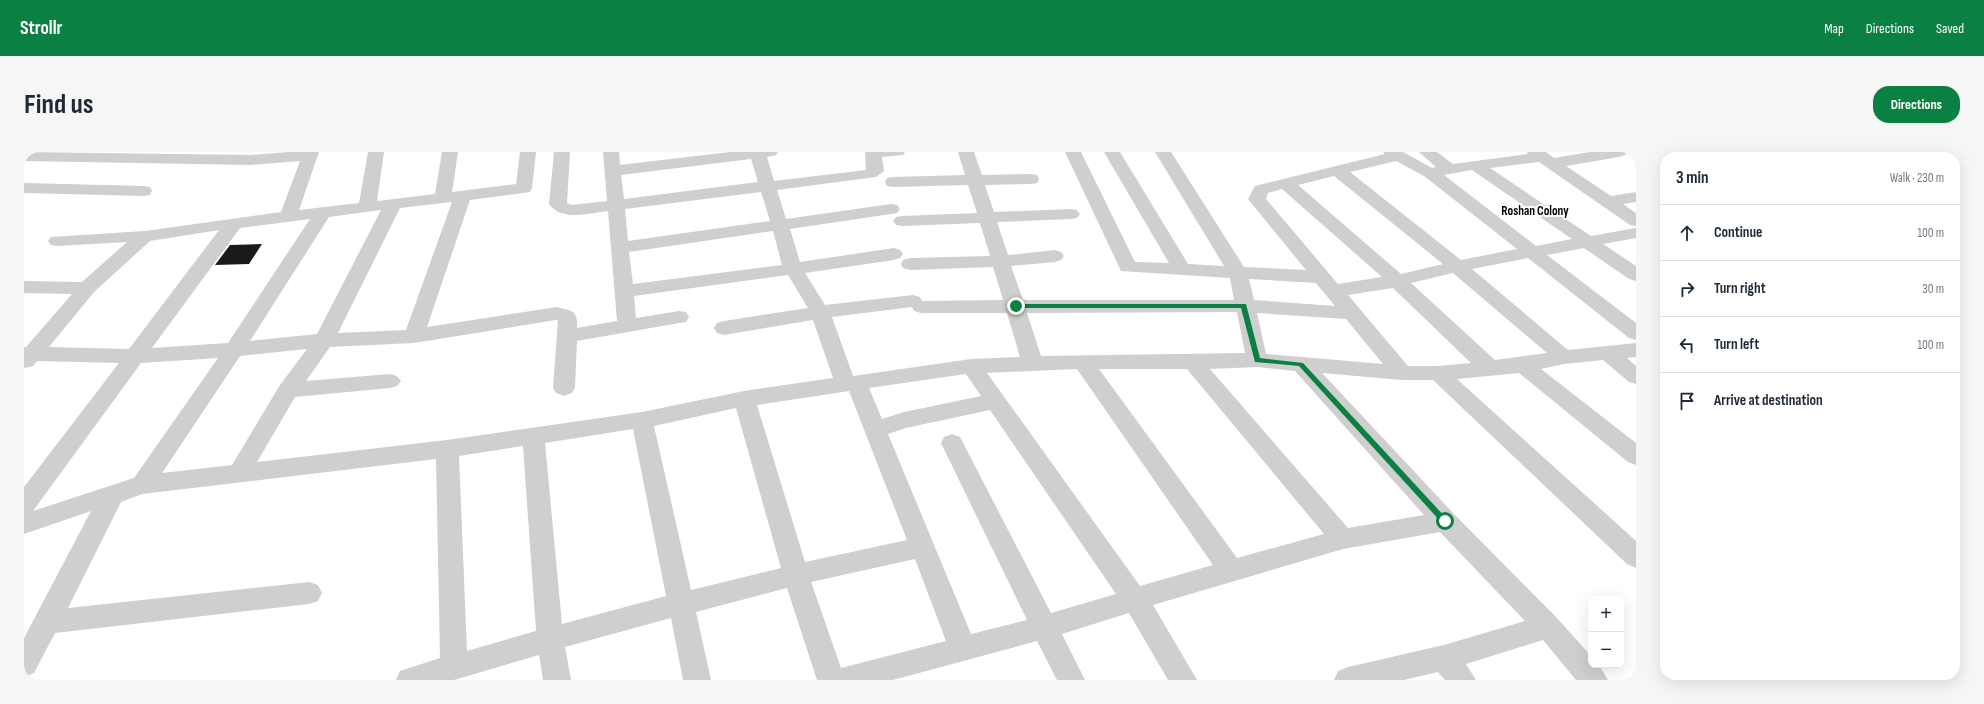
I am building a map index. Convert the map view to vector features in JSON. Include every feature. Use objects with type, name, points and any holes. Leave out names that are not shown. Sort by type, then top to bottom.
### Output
[{"type":"street","points":[[367,207],[376,152]]},
{"type":"street","points":[[443,198],[450,152]]},
{"type":"street","points":[[57,241],[145,236],[288,216],[524,188],[528,152]]},
{"type":"street","points":[[562,152],[558,204],[572,210],[874,172],[876,168],[873,153],[897,152]]},
{"type":"street","points":[[611,152],[627,325]]},
{"type":"street","points":[[966,152],[1000,261],[1016,306],[1033,364]]},
{"type":"street","points":[[1073,152],[1128,267],[1322,277]]},
{"type":"street","points":[[1112,152],[1182,269]]},
{"type":"street","points":[[1163,152],[1238,273],[1257,360]]},
{"type":"street","points":[[1427,152],[1450,169]]},
{"type":"street","points":[[1430,173],[1475,164],[1544,157],[1619,152]]},
{"type":"street","points":[[612,171],[762,153],[768,186],[793,269],[820,312],[851,383],[874,430],[963,648]]},
{"type":"street","points":[[24,156],[251,160],[310,154],[288,216]]},
{"type":"street","points":[[1402,373],[1350,313],[1334,291],[1257,199],[1261,190],[1394,154],[1430,173],[1636,333]]},
{"type":"street","points":[[1544,157],[1636,221]]},
{"type":"street","points":[[1475,164],[1586,242],[1636,275]]},
{"type":"street","points":[[1337,170],[1457,266],[1564,357]]},
{"type":"street","points":[[893,182],[1031,179]]},
{"type":"street","points":[[1286,183],[1397,281],[1491,369]]},
{"type":"street","points":[[26,190],[144,191]]},
{"type":"street","points":[[414,336],[463,195]]},
{"type":"street","points":[[1608,202],[1636,197]]},
{"type":"street","points":[[239,473],[288,390],[324,340],[393,204]]},
{"type":"street","points":[[142,485],[234,350],[323,212]]},
{"type":"street","points":[[620,248],[780,226],[897,215],[986,217],[1071,214]]},
{"type":"street","points":[[24,505],[234,223]]},
{"type":"street","points":[[1334,291],[1397,281],[1457,266],[1636,233]]},
{"type":"street","points":[[27,357],[87,288],[145,236]]},
{"type":"street","points":[[623,291],[894,254]]},
{"type":"street","points":[[910,264],[1000,261],[1055,256]]},
{"type":"street","points":[[24,287],[87,288]]},
{"type":"street","points":[[724,328],[820,312],[917,304],[1016,306],[1244,306],[1350,313]]},
{"type":"street","points":[[27,357],[134,356],[234,350],[324,340],[414,336],[557,313],[568,317],[564,388]]},
{"type":"street","points":[[567,336],[679,317]]},
{"type":"street","points":[[24,524],[142,485],[447,448],[533,436],[642,420],[744,399],[971,366],[1083,362],[1193,362],[1257,360],[1402,373],[1438,373],[1491,369],[1564,357],[1609,354],[1636,350]]},
{"type":"street","points":[[1609,354],[1636,377]]},
{"type":"street","points":[[1083,362],[1231,570]]},
{"type":"street","points":[[1193,362],[1343,539]]},
{"type":"street","points":[[1301,364],[1445,521],[1548,626],[1594,680]]},
{"type":"street","points":[[1523,364],[1636,456]]},
{"type":"street","points":[[971,366],[1135,600],[1183,680]]},
{"type":"street","points":[[1438,373],[1636,557]]},
{"type":"street","points":[[288,390],[390,381]]},
{"type":"street","points":[[744,399],[796,575],[831,680]]},
{"type":"street","points":[[874,430],[904,420],[996,401]]},
{"type":"street","points":[[642,420],[697,680]]},
{"type":"street","points":[[533,436],[550,639],[557,680]]},
{"type":"street","points":[[952,443],[1071,680]]},
{"type":"street","points":[[447,448],[454,667]]},
{"type":"street","points":[[24,664],[112,494]]},
{"type":"street","points":[[845,680],[886,674],[963,648],[1045,627],[1231,570],[1343,539],[1445,521]]},
{"type":"street","points":[[414,680],[550,639],[681,604],[796,575],[923,547]]},
{"type":"street","points":[[47,622],[309,593]]},
{"type":"street","points":[[1348,680],[1444,658],[1548,626]]},
{"type":"street","points":[[1444,658],[1462,680]]},
{"type":"building","points":[[262,244],[249,264],[215,265],[230,245]]},
{"type":"district","name":"Roshan Colony","points":[[1535,211]]},
{"type":"route","points":[[1016,306],[1244,306],[1257,360],[1301,364],[1445,521]]}]
